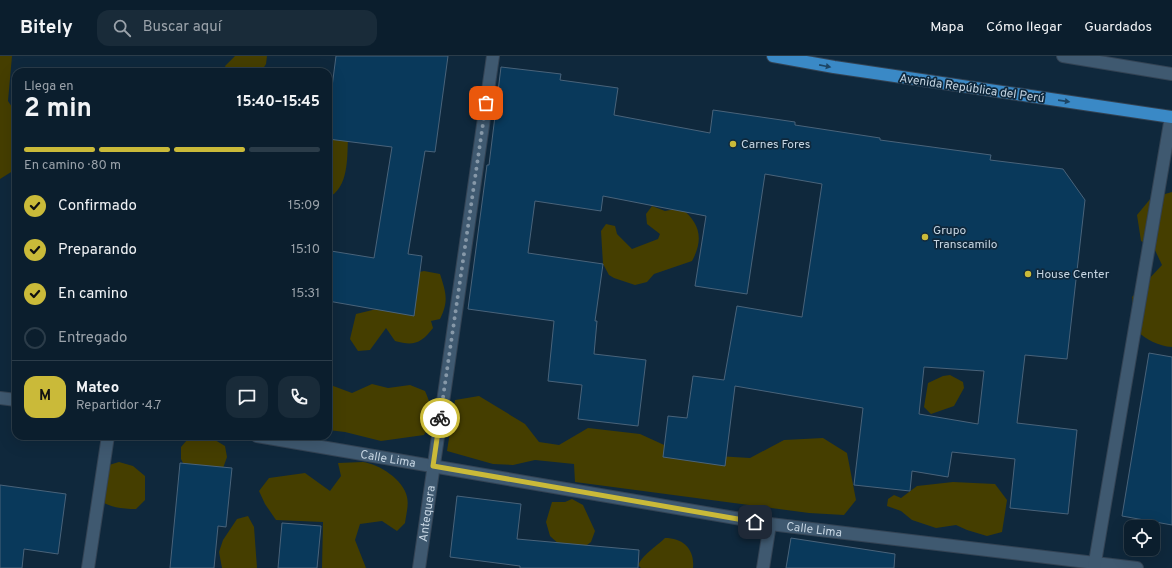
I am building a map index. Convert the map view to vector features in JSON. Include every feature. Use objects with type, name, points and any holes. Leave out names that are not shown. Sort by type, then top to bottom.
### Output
[{"type":"highway","name":"Avenida República del Perú","points":[[772,56],[834,67],[1172,117]]},
{"type":"street","name":"Antequera","points":[[419,568],[492,56]]},
{"type":"street","points":[[1063,56],[1172,74]]},
{"type":"street","points":[[1094,565],[1172,117]]},
{"type":"street","points":[[0,398],[12,400]]},
{"type":"street","points":[[88,568],[107,440]]},
{"type":"street","name":"Calle Lima","points":[[280,440],[770,524],[1094,565],[1137,568]]},
{"type":"street","points":[[763,568],[770,524]]},
{"type":"shaded area","points":[[0,56],[12,56],[8,101],[12,107],[12,172],[0,179]]},
{"type":"shaded area","points":[[235,56],[267,56],[266,64],[264,68],[226,68],[225,66]]},
{"type":"shaded area","points":[[332,126],[348,138],[346,172],[340,187],[332,195]]},
{"type":"shaded area","points":[[1172,192],[1172,347],[1153,342],[1137,331],[1132,297],[1162,265],[1154,248],[1141,241],[1137,215],[1151,198]]},
{"type":"shaded area","points":[[652,206],[665,211],[681,208],[692,220],[696,226],[699,239],[696,253],[692,261],[654,274],[647,282],[635,285],[614,278],[609,275],[603,264],[601,231],[606,224],[615,226],[617,234],[632,249],[658,239],[660,234],[647,224],[646,214]]},
{"type":"shaded area","points":[[424,271],[440,274],[446,297],[443,313],[440,319],[431,321],[433,328],[429,333],[416,342],[407,343],[395,341],[386,328],[370,350],[358,351],[350,339],[356,314],[389,306],[410,274]]},
{"type":"shaded area","points":[[950,375],[963,382],[964,388],[954,406],[931,414],[924,407],[928,383],[943,376]]},
{"type":"shaded area","points":[[372,384],[388,388],[410,385],[425,391],[430,403],[432,418],[424,435],[381,441],[345,432],[332,430],[332,386],[352,393]]},
{"type":"shaded area","points":[[479,396],[525,424],[539,442],[559,445],[588,428],[640,434],[684,454],[750,458],[784,440],[823,438],[847,453],[856,500],[844,515],[809,513],[575,482],[574,464],[535,460],[513,465],[493,464],[447,451],[455,400]]},
{"type":"shaded area","points":[[187,440],[215,440],[225,446],[227,457],[222,471],[187,471],[181,459],[181,447]]},
{"type":"shaded area","points":[[119,462],[133,466],[145,476],[145,500],[136,509],[116,507],[98,500],[109,465]]},
{"type":"shaded area","points":[[363,462],[383,469],[401,485],[408,500],[405,523],[397,531],[382,521],[360,524],[355,540],[366,568],[322,568],[323,522],[276,520],[265,504],[259,491],[269,478],[305,473],[330,491],[341,476],[338,463]]},
{"type":"shaded area","points":[[953,482],[995,484],[1007,500],[1002,532],[987,536],[956,525],[936,528],[912,520],[901,511],[887,506],[888,499],[894,495],[901,498],[917,486]]},
{"type":"shaded area","points":[[572,499],[583,505],[595,531],[591,542],[583,548],[562,547],[550,536],[546,522],[552,502],[565,502]]},
{"type":"shaded area","points":[[248,516],[254,527],[257,568],[222,568],[219,552],[223,540],[237,519]]},
{"type":"shaded area","points":[[665,538],[682,542],[690,550],[693,568],[641,568],[638,565],[647,553]]},
{"type":"building","points":[[336,56],[448,56],[435,152],[425,151],[408,254],[422,256],[414,316],[332,302],[332,251],[374,258],[392,147],[332,140],[332,87]]},
{"type":"building","points":[[501,67],[561,74],[560,80],[618,88],[614,115],[710,133],[713,110],[795,122],[795,125],[880,138],[880,140],[991,155],[990,160],[1063,169],[1085,200],[1067,359],[1025,355],[1017,423],[1077,430],[1068,514],[1010,508],[1015,459],[952,452],[948,477],[912,471],[910,491],[854,485],[863,408],[735,386],[725,466],[663,457],[668,416],[687,418],[693,376],[724,380],[737,306],[802,317],[822,184],[765,174],[747,294],[695,286],[706,216],[603,196],[601,211],[535,201],[528,253],[603,264],[595,321],[597,321],[594,354],[646,360],[638,426],[578,419],[582,385],[548,381],[554,321],[468,309],[487,165],[489,165]],"holes":[[[924,367],[984,371],[978,424],[919,414]]]},
{"type":"building","points":[[1149,353],[1172,357],[1172,525],[1160,523],[1160,520],[1144,520],[1122,516]]},
{"type":"building","points":[[180,463],[232,468],[226,527],[218,526],[214,568],[170,568]]},
{"type":"building","points":[[0,485],[66,494],[58,554],[24,549],[22,568],[0,568]]},
{"type":"building","points":[[457,496],[521,504],[517,539],[639,550],[638,568],[520,568],[520,566],[450,557]]},
{"type":"building","points":[[282,523],[321,526],[317,568],[278,568]]},
{"type":"building","points":[[791,538],[895,554],[894,568],[786,568]]},
{"type":"way so far","points":[[440,418],[486,103]]},
{"type":"place","name":"Carnes Fores","points":[[733,144]]},
{"type":"place","name":"Grupo Transcamilo","points":[[925,237]]},
{"type":"place","name":"House Center","points":[[1028,274]]},
{"type":"route","points":[[440,418],[433,466],[755,522]]}]
